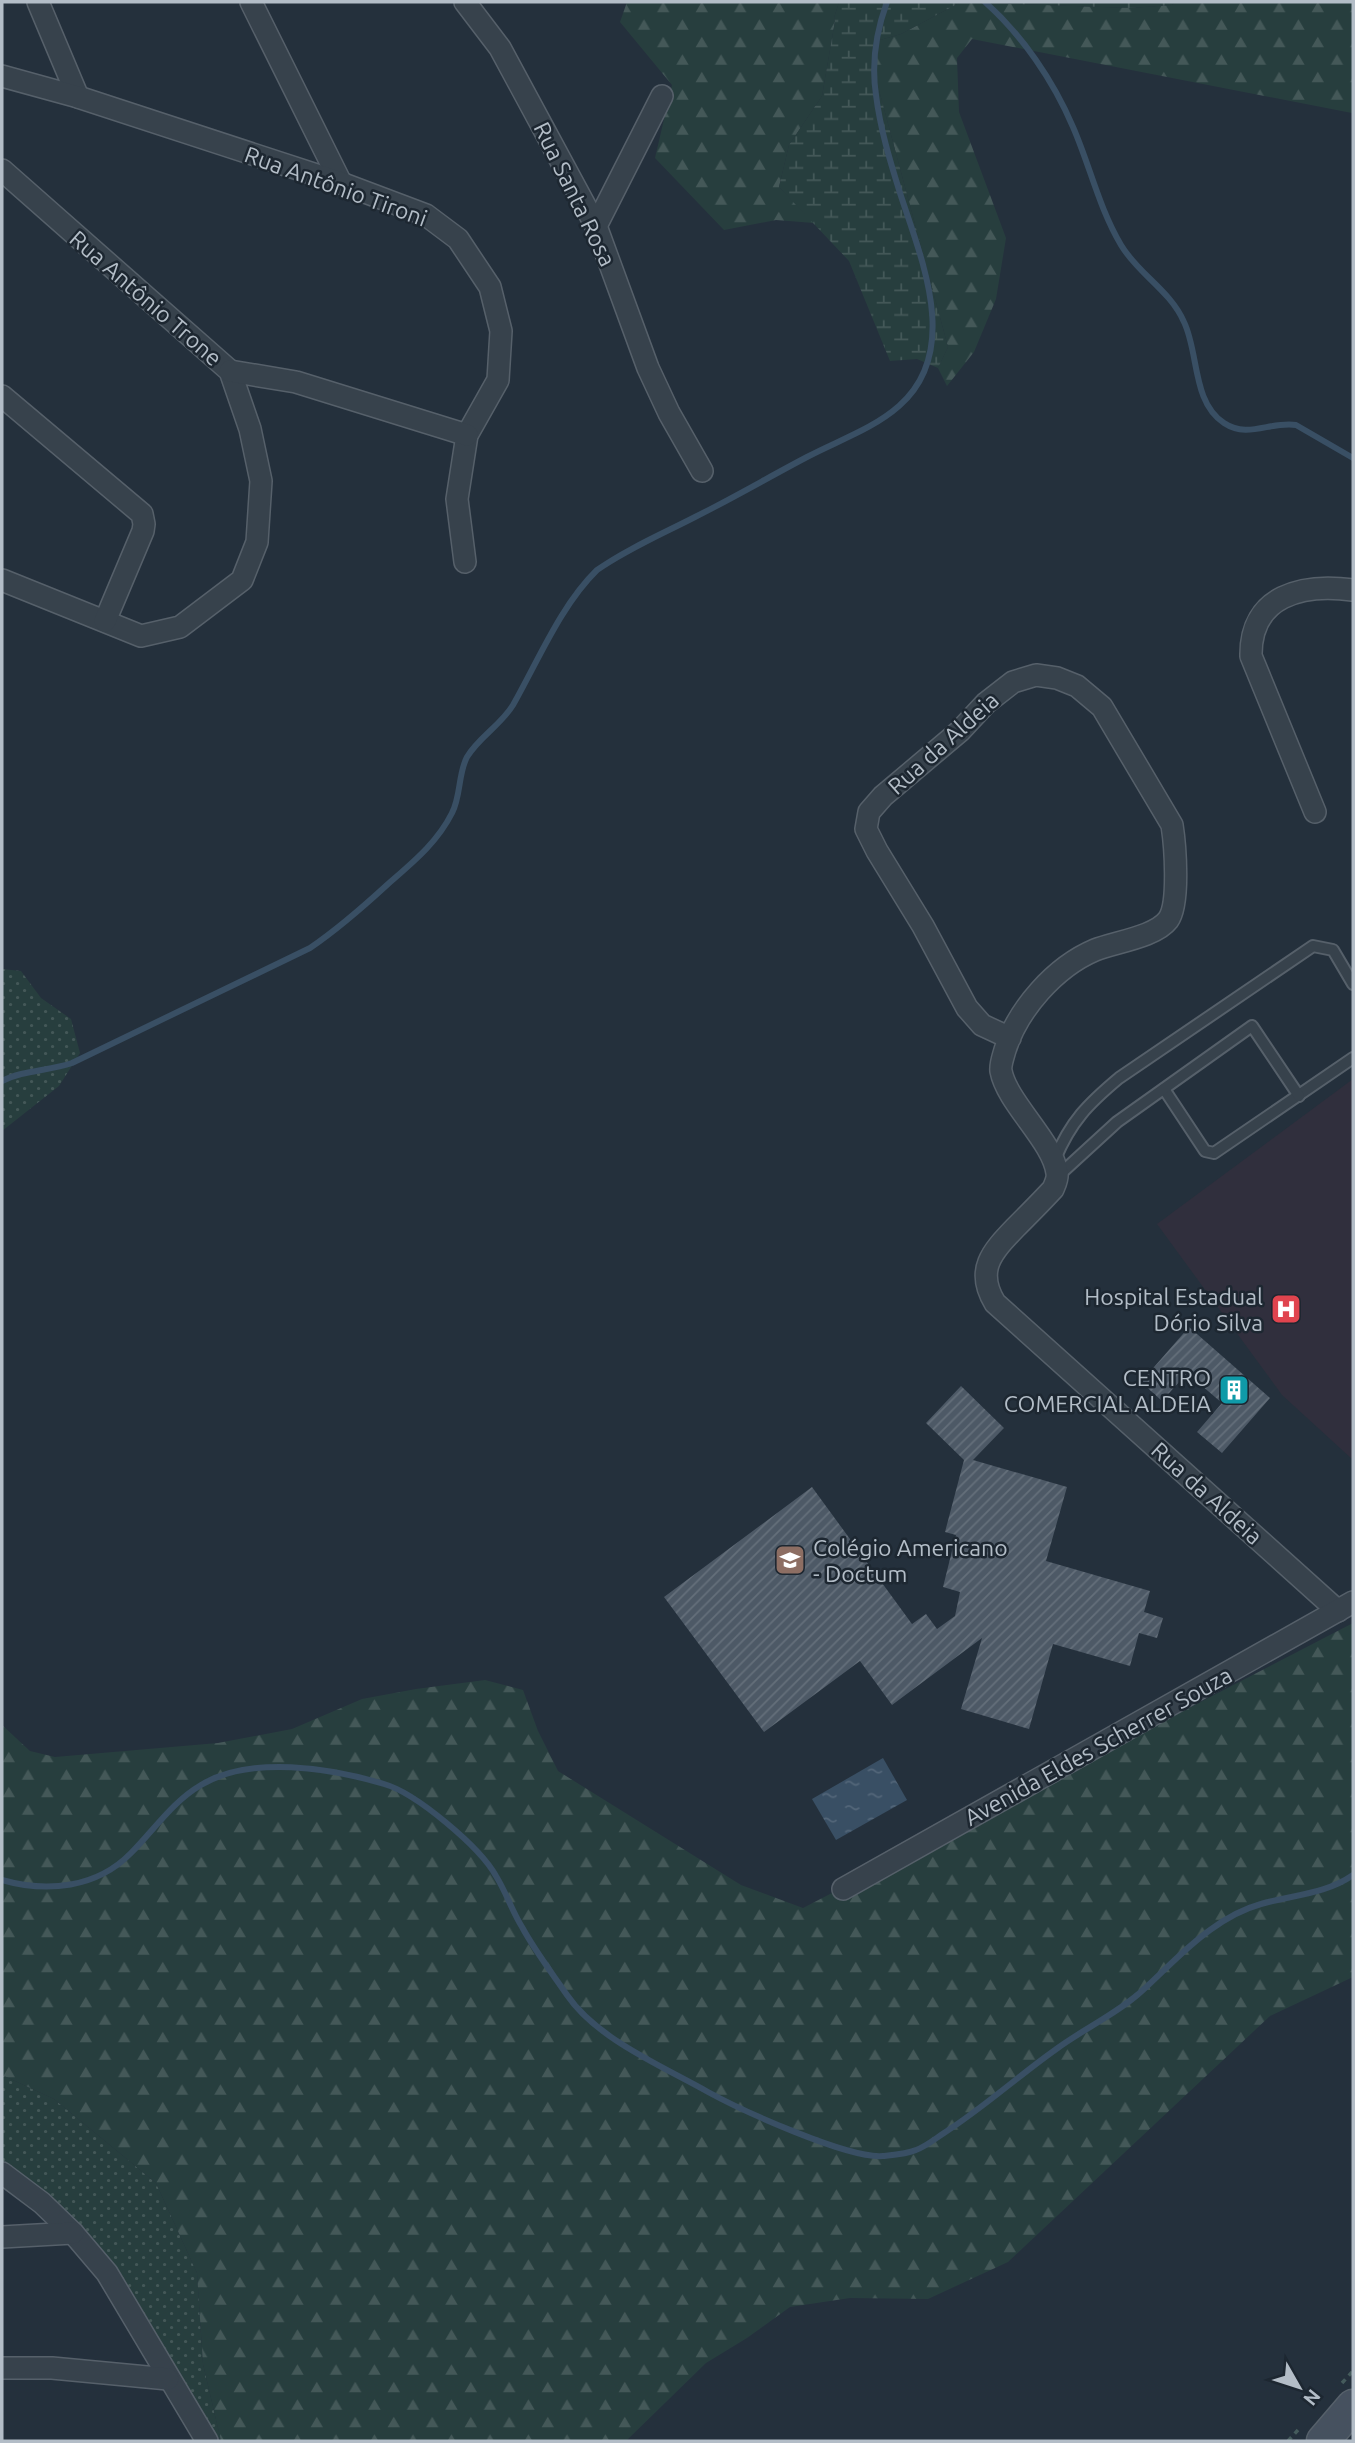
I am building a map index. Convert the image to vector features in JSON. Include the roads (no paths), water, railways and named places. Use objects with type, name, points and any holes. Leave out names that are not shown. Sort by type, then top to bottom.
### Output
[{"type":"main road","points":[[1323,2441],[1353,2406]]},
{"type":"main road","points":[[1333,2441],[1353,2422]]},
{"type":"street","points":[[38,2],[78,97]]},
{"type":"street","points":[[251,2],[341,183]]},
{"type":"street","name":"Rua Santa Rosa","points":[[465,2],[500,48],[596,226],[648,368],[668,413],[702,471]]},
{"type":"street","name":"Rua Antônio Tironi","points":[[2,76],[78,97],[341,183],[426,215],[458,239],[490,287],[501,331],[498,380],[467,435],[457,499],[465,562]]},
{"type":"street","points":[[596,226],[662,96]]},
{"type":"street","name":"Rua Antônio Trone","points":[[2,170],[230,371],[250,429],[261,481],[257,542],[242,580],[180,627],[141,636],[105,621]]},
{"type":"street","points":[[230,371],[296,382],[467,435]]},
{"type":"street","points":[[2,396],[142,514],[143,531],[105,621],[2,580]]},
{"type":"street","points":[[1315,812],[1251,656],[1250,636],[1259,616],[1280,597],[1329,586],[1353,590]]},
{"type":"street","name":"Rua da Aldeia","points":[[1010,1038],[982,1025],[967,1007],[866,829],[869,812],[883,796],[960,731],[986,703],[1013,682],[1036,675],[1058,678],[1077,685],[1101,706],[1172,825],[1175,891],[1168,919],[1156,930],[1094,951],[1065,966],[1044,985],[1017,1024],[1010,1038],[1005,1048],[1000,1068],[1005,1083],[1056,1169],[1053,1189],[994,1250],[986,1277],[987,1290],[995,1303],[1346,1606]]},
{"type":"street","name":"Avenida Eldes Scherrer Souza","points":[[843,1889],[1346,1606]]},
{"type":"street","points":[[2,2173],[42,2203],[73,2233],[107,2273],[207,2441]]},
{"type":"street","points":[[2,2237],[73,2233]]},
{"type":"street","points":[[2,2368],[52,2368],[168,2379]]},
{"type":"lane","points":[[1056,1169],[1066,1133],[1089,1103],[1119,1077],[1313,946],[1333,950],[1353,984]]},
{"type":"lane","points":[[1056,1169],[1252,1026],[1299,1096]]},
{"type":"lane","points":[[1164,1089],[1205,1151],[1214,1153],[1353,1058]]},
{"type":"water","points":[[883,1758],[907,1800],[836,1840],[812,1799]]},
{"type":"waterway","points":[[2,1081],[72,1063],[310,948],[330,933],[415,860],[439,834],[455,806],[467,757],[513,705],[561,616],[597,570],[632,548],[878,421],[899,406],[918,384],[929,359],[933,332],[931,303],[926,274],[889,157],[878,107],[874,59],[877,36],[887,2]]},
{"type":"waterway","points":[[985,2],[1024,44],[1056,92],[1121,245],[1178,311],[1189,334],[1201,390],[1214,414],[1224,423],[1242,430],[1296,425],[1353,458]]},
{"type":"waterway","points":[[2,1880],[54,1886],[71,1884],[103,1874],[131,1853],[172,1808],[191,1792],[221,1776],[243,1770],[267,1767],[316,1769],[384,1784],[429,1809],[488,1864],[538,1953],[567,1995],[595,2025],[651,2061],[744,2110],[821,2142],[867,2155],[883,2156],[919,2149],[930,2143],[1055,2050],[1133,1999],[1192,1944],[1228,1918],[1261,1904],[1332,1886],[1353,1875]]},
{"type":"place","name":"Hospital Estadual Dório Silva","points":[[1286,1309]]},
{"type":"place","name":"CENTRO COMERCIAL ALDEIA","points":[[1234,1390]]},
{"type":"place","name":"Colégio Americano - Doctum","points":[[790,1560]]}]
